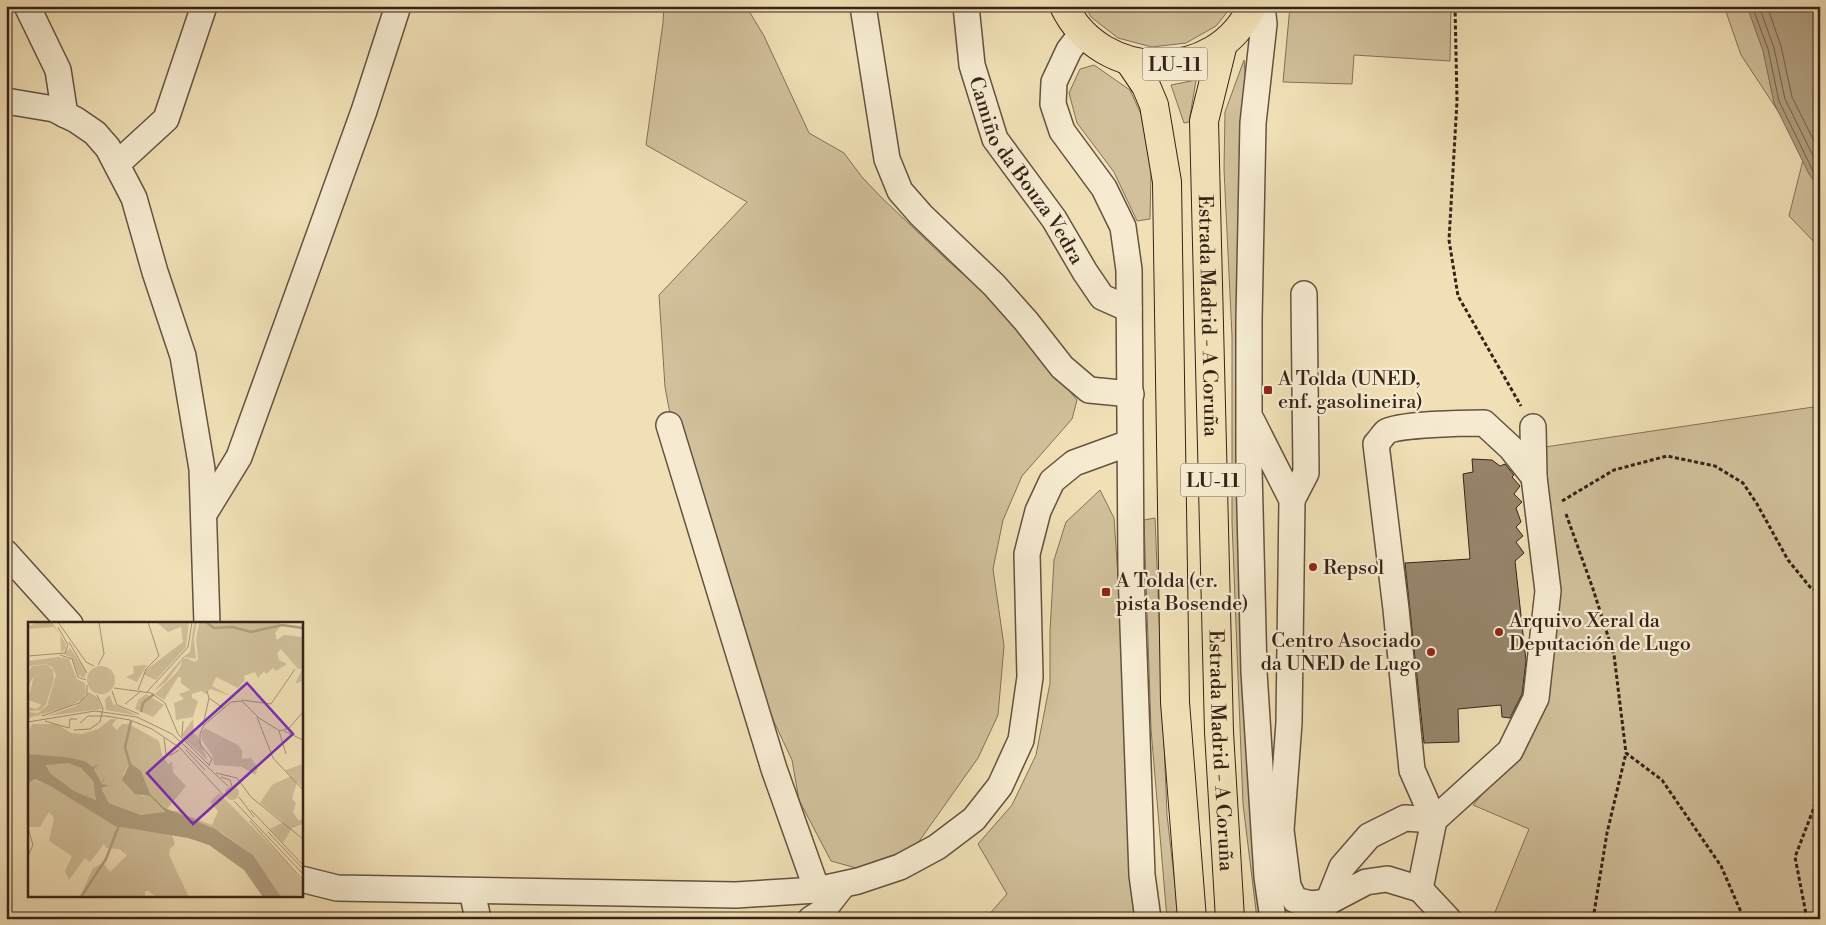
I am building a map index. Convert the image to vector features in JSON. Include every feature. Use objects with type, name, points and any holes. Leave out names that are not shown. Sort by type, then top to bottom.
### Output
[{"type":"highway","name":"Estrada Madrid - A Coruña","points":[[1064,6],[1082,33],[1104,50],[1128,61],[1153,65],[1178,64],[1202,56],[1223,44],[1246,18],[1252,6]]},
{"type":"highway","name":"Estrada Madrid - A Coruña","points":[[1223,44],[1204,121],[1219,732],[1230,919]]},
{"type":"highway","name":"Estrada Madrid - A Coruña","points":[[1128,61],[1146,86],[1154,105],[1167,182],[1175,702],[1192,919]]},
{"type":"street","points":[[27,6],[58,70],[65,115]]},
{"type":"street","points":[[117,164],[166,119],[204,6]]},
{"type":"street","points":[[204,514],[239,457],[364,111],[398,6]]},
{"type":"street","points":[[863,6],[887,159],[900,191],[921,215],[994,285],[1026,321],[1062,368],[1089,390],[1131,394]]},
{"type":"street","name":"Camiño da Bouza Vedra","points":[[966,6],[972,65],[995,139],[1054,219],[1102,297],[1129,309]]},
{"type":"street","points":[[1262,6],[1264,24],[1253,123],[1249,319],[1254,672],[1276,873],[1288,886],[1295,900],[1311,904],[1322,911]]},
{"type":"street","points":[[1082,33],[1069,50],[1054,82],[1053,104],[1062,131],[1104,188],[1123,227],[1129,270],[1131,571],[1142,875],[1148,919]]},
{"type":"street","points":[[6,101],[54,109],[76,120],[95,133],[108,148],[134,198],[183,356],[202,470],[207,622]]},
{"type":"street","points":[[1273,919],[1290,723],[1292,500],[1306,473],[1304,294]]},
{"type":"street","points":[[1249,416],[1292,500]]},
{"type":"street","points":[[1420,889],[1434,820],[1412,770],[1396,610],[1376,444],[1396,422],[1484,423],[1511,448],[1534,477]]},
{"type":"street","points":[[669,425],[774,769],[817,890]]},
{"type":"street","points":[[1322,911],[1342,868],[1369,836],[1404,818],[1434,820],[1510,751],[1536,698],[1548,591],[1534,477],[1533,427]]},
{"type":"street","points":[[302,879],[336,888],[736,895],[817,890],[843,885],[900,867],[937,848],[974,819],[1000,786],[1020,740],[1030,677],[1027,554],[1038,511],[1052,481],[1074,463],[1130,443]]},
{"type":"street","points":[[6,553],[68,622]]},
{"type":"street","points":[[1322,911],[1366,882],[1387,879],[1420,889],[1448,919]]},
{"type":"street","points":[[811,919],[822,912],[843,885]]},
{"type":"street","points":[[472,891],[478,919]]},
{"type":"path","points":[[1455,6],[1457,101],[1449,240],[1458,296],[1533,427]]},
{"type":"path","points":[[1562,501],[1614,470],[1667,456],[1715,466],[1743,483],[1788,560],[1810,587],[1820,593]]},
{"type":"path","points":[[1560,492],[1568,522],[1593,589],[1614,655],[1626,753],[1607,833],[1593,919]]},
{"type":"path","points":[[1626,753],[1662,780],[1721,866],[1744,919]]},
{"type":"path","points":[[1807,919],[1795,857],[1820,792]]},
{"type":"shaded area","points":[[664,6],[746,6],[764,36],[809,133],[844,153],[862,177],[881,197],[947,260],[995,302],[1077,400],[1072,419],[1022,476],[1003,520],[993,569],[1004,646],[998,715],[978,758],[915,847],[856,868],[831,861],[799,800],[792,760],[755,674],[677,451],[665,387],[659,295],[747,202],[646,145]]},
{"type":"shaded area","points":[[1085,6],[1232,6],[1216,26],[1186,43],[1152,47],[1118,38],[1091,17]]},
{"type":"shaded area","points":[[1290,6],[1451,6],[1450,61],[1354,55],[1352,84],[1283,82]]},
{"type":"shaded area","points":[[1724,6],[1810,6],[1820,30],[1820,248],[1789,216],[1805,152],[1741,55]]},
{"type":"shaded area","points":[[1244,60],[1248,106],[1263,919],[1257,919],[1243,804],[1232,522],[1232,336],[1224,169],[1225,112]]},
{"type":"shaded area","points":[[1094,65],[1130,90],[1145,123],[1151,171],[1150,219],[1137,221],[1114,172],[1077,123],[1069,93],[1080,69]]},
{"type":"shaded area","points":[[1196,80],[1189,122],[1184,123],[1171,85]]},
{"type":"shaded area","points":[[1820,406],[1820,919],[1494,919],[1493,917],[1529,829],[1473,805],[1519,751],[1549,698],[1557,582],[1543,475],[1545,447]]},
{"type":"shaded area","points":[[1100,490],[1114,518],[1132,780],[1139,919],[985,919],[1007,894],[978,844],[1012,805],[1036,755],[1050,683],[1050,631],[1054,560],[1066,522]]},
{"type":"shaded area","points":[[1155,518],[1167,815],[1179,919],[1167,919],[1151,729],[1144,520]]},
{"type":"water","points":[[1747,6],[1820,6],[1820,189],[1809,174],[1774,103],[1763,51]]},
{"type":"building","points":[[1472,459],[1492,460],[1500,466],[1505,464],[1514,475],[1512,477],[1520,486],[1514,494],[1522,502],[1516,508],[1521,522],[1516,527],[1523,536],[1516,542],[1524,553],[1515,561],[1526,661],[1522,694],[1510,718],[1502,717],[1501,705],[1458,709],[1459,742],[1424,743],[1405,563],[1470,559],[1463,474],[1473,472]]},
{"type":"place","name":"A Tolda (UNED, enf. gasolineira)","points":[[1268,390]]},
{"type":"place","name":"Repsol","points":[[1313,567]]},
{"type":"place","name":"A Tolda (cr. pista Bosende)","points":[[1106,592]]},
{"type":"place","name":"Arquivo Xeral da Deputación de Lugo","points":[[1499,632]]},
{"type":"place","name":"Centro Asociado da UNED de Lugo","points":[[1431,652]]}]
